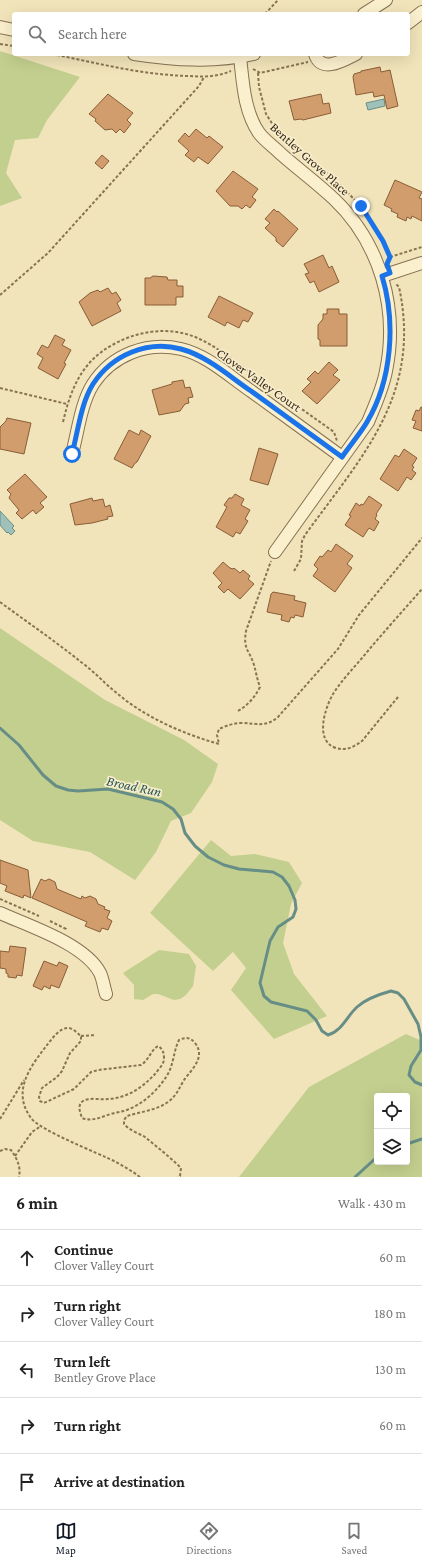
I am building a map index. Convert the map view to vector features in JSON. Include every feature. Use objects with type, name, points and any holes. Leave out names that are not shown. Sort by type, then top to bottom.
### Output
[{"type":"street","points":[[367,12],[386,0]]},
{"type":"street","points":[[410,22],[422,12]]},
{"type":"street","points":[[0,27],[12,30]]},
{"type":"street","points":[[149,56],[178,60],[245,56]]},
{"type":"street","points":[[315,56],[316,59],[323,64],[331,65],[351,56]]},
{"type":"street","name":"Bentley Grove Place","points":[[240,57],[244,95],[249,114],[259,133],[276,150],[334,199],[355,223],[386,275],[390,315],[389,351],[386,371],[378,398],[368,422],[275,552]]},
{"type":"street","points":[[386,275],[422,263]]},
{"type":"street","name":"Clover Valley Court","points":[[72,454],[86,400],[93,384],[106,369],[121,356],[137,350],[166,347],[185,350],[206,360],[345,453]]},
{"type":"street","points":[[0,913],[79,950],[93,963],[100,974],[106,994]]},
{"type":"path","points":[[267,12],[278,0]]},
{"type":"path","points":[[0,44],[12,46]]},
{"type":"path","points":[[258,73],[258,82],[262,102],[266,114],[275,128],[353,198],[372,222],[388,250],[390,257],[387,264],[386,275],[399,287],[405,321],[403,360],[395,394],[388,413],[374,438],[304,536],[302,541],[301,558],[294,571]]},
{"type":"path","points":[[0,295],[48,253],[199,86],[204,77]]},
{"type":"path","points":[[390,257],[422,247]]},
{"type":"path","points":[[63,422],[74,386],[83,370],[94,358],[108,347],[123,339],[153,331],[181,333],[199,339],[231,358],[334,432],[338,443],[345,453]]},
{"type":"path","points":[[0,388],[68,404]]},
{"type":"path","points":[[0,602],[94,672],[117,694],[147,714],[201,739],[219,744],[217,735],[219,729],[240,722],[262,725],[271,723],[282,713],[338,649],[359,616],[422,538]]},
{"type":"path","points":[[238,711],[245,707],[256,694],[260,686],[254,663],[246,650],[244,641],[263,582],[275,552]]},
{"type":"path","points":[[398,697],[362,742],[342,749],[329,744],[325,737],[323,723],[327,708],[334,693],[394,620],[422,589]]},
{"type":"path","points":[[0,1119],[25,1079],[31,1066],[56,1034],[63,1029],[69,1028],[81,1036],[96,1035]]},
{"type":"path","points":[[81,1036],[81,1040],[70,1053],[62,1071],[57,1077],[42,1088],[38,1097],[40,1101],[44,1103],[67,1093],[74,1089],[91,1072],[141,1065],[147,1061],[154,1049],[158,1046],[164,1053],[164,1061],[156,1073],[140,1088],[121,1098],[89,1099],[83,1102],[79,1106],[80,1112],[82,1118],[88,1120],[97,1120],[137,1105],[158,1087],[169,1071],[179,1040],[186,1037],[192,1039],[197,1045],[200,1052],[198,1061],[174,1097],[162,1106],[127,1116],[124,1120],[124,1124],[128,1128],[135,1130],[146,1138],[180,1168],[180,1176],[178,1177]]},
{"type":"path","points":[[25,1079],[23,1100],[26,1110],[32,1120],[41,1126],[115,1162],[140,1177]]},
{"type":"path","points":[[15,1156],[32,1132],[41,1126]]},
{"type":"path","points":[[0,1151],[5,1149],[10,1150],[18,1159],[20,1171],[19,1177]]},
{"type":"green space","points":[[0,51],[80,77],[47,120],[38,138],[15,140],[6,173],[22,198],[0,206]]},
{"type":"green space","points":[[0,628],[105,700],[184,740],[218,764],[212,782],[191,813],[171,821],[156,852],[135,880],[90,852],[33,841],[0,820]]},
{"type":"green space","points":[[211,840],[231,856],[255,854],[289,862],[302,883],[291,904],[283,943],[294,974],[327,1016],[274,1039],[231,990],[246,968],[233,952],[213,971],[150,913]]},
{"type":"green space","points":[[159,950],[189,954],[196,966],[193,986],[186,995],[180,999],[174,1000],[158,994],[153,994],[143,1000],[134,999],[134,985],[123,973]]},
{"type":"green space","points":[[406,1034],[422,1041],[422,1177],[239,1177],[309,1087]]},
{"type":"water","points":[[384,99],[385,106],[368,110],[366,103]]},
{"type":"water","points":[[0,511],[14,526],[12,528],[15,531],[11,535],[8,532],[7,533],[0,525]]},
{"type":"building","points":[[380,67],[381,72],[390,70],[398,106],[387,109],[384,95],[374,97],[373,92],[356,95],[353,77],[354,74]]},
{"type":"building","points":[[108,94],[133,113],[127,120],[131,124],[124,133],[120,129],[116,133],[112,129],[105,130],[95,121],[96,119],[89,114]]},
{"type":"building","points":[[321,94],[323,104],[329,103],[331,113],[303,120],[294,120],[289,101]]},
{"type":"building","points":[[196,129],[207,138],[209,136],[223,147],[208,164],[198,157],[194,162],[185,155],[189,151],[178,141],[185,133],[189,137]]},
{"type":"building","points":[[102,155],[109,161],[102,169],[95,163]]},
{"type":"building","points":[[233,171],[258,189],[252,197],[256,200],[250,208],[246,205],[242,209],[238,206],[230,206],[216,191]]},
{"type":"building","points":[[395,180],[422,192],[419,198],[422,199],[422,221],[412,216],[411,219],[407,217],[406,221],[397,217],[398,214],[391,211],[392,209],[384,205]]},
{"type":"building","points":[[274,209],[298,229],[283,247],[265,228],[270,223],[265,219]]},
{"type":"building","points":[[323,255],[329,268],[332,266],[339,282],[319,292],[314,281],[310,283],[305,274],[309,273],[304,264]]},
{"type":"building","points":[[153,276],[167,277],[168,280],[177,280],[177,286],[183,286],[183,297],[176,297],[176,305],[145,305],[145,278],[150,278]]},
{"type":"building","points":[[108,288],[112,294],[116,292],[121,300],[117,303],[121,311],[92,326],[79,302],[90,293],[98,290],[100,292]]},
{"type":"building","points":[[219,296],[253,313],[248,322],[243,320],[239,328],[227,322],[225,326],[208,317]]},
{"type":"building","points":[[327,309],[339,309],[339,314],[347,314],[347,346],[320,346],[320,340],[318,339],[318,325],[323,319],[323,314],[327,314]]},
{"type":"building","points":[[55,335],[65,340],[62,345],[71,350],[58,379],[38,368],[43,358],[37,354],[42,345],[48,348]]},
{"type":"building","points":[[329,362],[338,370],[333,375],[340,380],[317,404],[302,391],[311,382],[307,379],[315,371],[318,374]]},
{"type":"building","points":[[183,380],[185,388],[190,387],[193,397],[188,398],[189,403],[185,404],[180,411],[159,415],[152,390],[172,384],[172,382]]},
{"type":"building","points":[[421,407],[422,431],[413,428],[416,421],[412,420],[416,410],[419,411]]},
{"type":"building","points":[[7,418],[31,423],[24,454],[0,449],[0,427]]},
{"type":"building","points":[[129,430],[139,435],[141,430],[151,436],[137,462],[132,468],[114,459]]},
{"type":"building","points":[[259,448],[278,454],[268,485],[250,480]]},
{"type":"building","points":[[404,449],[417,458],[412,466],[414,467],[412,470],[416,473],[411,480],[407,477],[398,491],[380,479],[395,455],[399,457]]},
{"type":"building","points":[[25,474],[47,497],[40,503],[44,507],[36,514],[33,510],[22,519],[16,513],[19,510],[9,498],[11,494],[7,490]]},
{"type":"building","points":[[235,494],[244,499],[241,505],[250,510],[245,519],[248,521],[240,534],[236,532],[233,537],[216,527],[227,507],[224,505],[229,498],[232,498]]},
{"type":"building","points":[[369,496],[382,505],[376,514],[375,519],[379,522],[374,531],[369,528],[363,537],[345,525],[351,516],[349,515],[356,503],[360,506],[361,504],[363,505]]},
{"type":"building","points":[[92,498],[93,501],[103,499],[105,507],[110,505],[113,516],[107,517],[108,519],[92,523],[75,525],[70,504]]},
{"type":"building","points":[[336,544],[353,556],[347,564],[352,568],[335,592],[313,576],[318,569],[314,565],[320,556],[322,557],[328,550],[331,552]]},
{"type":"building","points":[[223,562],[230,568],[234,568],[240,573],[243,570],[250,576],[248,579],[254,584],[240,599],[228,589],[224,593],[218,587],[222,583],[213,573]]},
{"type":"building","points":[[273,592],[295,596],[294,600],[306,603],[303,617],[295,615],[294,618],[291,617],[289,622],[281,620],[282,615],[267,612],[271,594]]},
{"type":"building","points":[[0,860],[28,870],[31,898],[24,895],[23,898],[5,891],[7,886],[0,883]]},
{"type":"building","points":[[41,879],[45,881],[49,879],[55,882],[57,889],[81,899],[82,896],[85,898],[90,896],[96,899],[98,904],[105,907],[104,909],[110,911],[107,918],[112,921],[108,930],[102,928],[100,932],[85,926],[87,922],[32,898]]},
{"type":"building","points":[[10,946],[26,948],[22,976],[17,975],[16,978],[8,977],[6,969],[0,968],[0,951],[9,952]]},
{"type":"building","points":[[44,961],[57,966],[59,962],[68,966],[59,988],[51,985],[50,989],[44,986],[42,990],[33,986]]},
{"type":"waterway","name":"Broad Run","points":[[0,728],[19,745],[43,775],[56,786],[68,790],[78,791],[108,789],[162,802],[173,809],[181,819],[185,833],[195,846],[208,857],[224,865],[239,869],[273,872],[282,877],[289,886],[295,900],[296,909],[293,917],[278,927],[270,941],[260,983],[264,996],[271,1002],[307,1011],[316,1020],[322,1031],[328,1035],[337,1030],[353,1011],[365,1002],[378,995],[391,991],[398,993],[404,999],[418,1024],[421,1037],[421,1050],[411,1066],[409,1075],[415,1082],[422,1085]]},
{"type":"waterway","points":[[410,1143],[422,1139]]},
{"type":"waterway","points":[[355,1177],[374,1160]]},
{"type":"route","points":[[72,454],[86,400],[93,384],[109,365],[121,356],[137,350],[166,347],[180,348],[206,360],[234,378],[342,457],[368,422],[378,398],[386,371],[389,351],[390,315],[387,293],[382,276],[390,273],[387,264],[390,257],[383,241],[361,206]]}]
